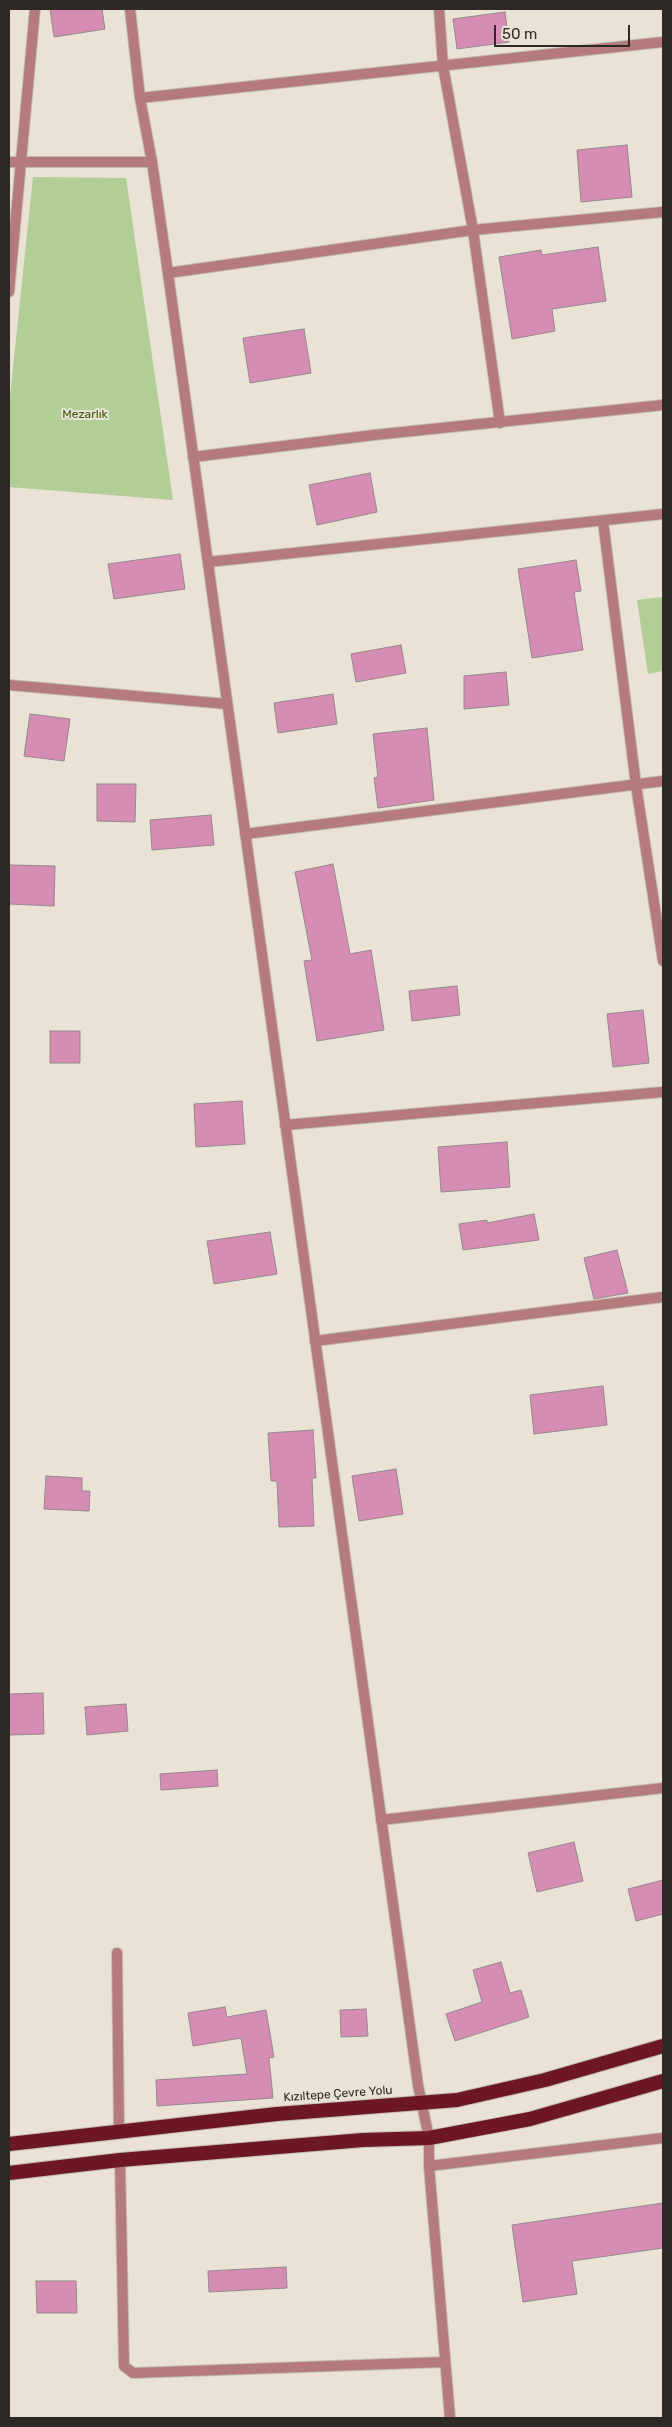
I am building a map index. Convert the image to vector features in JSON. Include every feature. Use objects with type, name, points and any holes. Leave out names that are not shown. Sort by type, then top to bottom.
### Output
[{"type":"highway","name":"Kızıltepe Çevre Yolu","points":[[9,2144],[276,2114],[458,2100],[516,2087],[663,2046]]},
{"type":"highway","points":[[9,2173],[120,2160],[363,2140],[429,2138],[530,2119],[663,2081]]},
{"type":"street","points":[[9,292],[35,9]]},
{"type":"street","points":[[130,9],[140,98],[152,162],[168,273],[381,1820],[422,2103],[429,2138],[429,2166],[450,2418]]},
{"type":"street","points":[[439,9],[443,66],[473,230],[500,423]]},
{"type":"street","points":[[140,98],[663,42]]},
{"type":"street","points":[[9,162],[152,162]]},
{"type":"street","points":[[168,273],[473,230],[663,212]]},
{"type":"street","points":[[193,457],[374,435],[663,406]]},
{"type":"street","points":[[208,562],[663,514]]},
{"type":"street","points":[[603,521],[636,785],[663,961]]},
{"type":"street","points":[[9,685],[227,704]]},
{"type":"street","points":[[245,834],[663,781]]},
{"type":"street","points":[[285,1125],[663,1092]]},
{"type":"street","points":[[315,1341],[663,1297]]},
{"type":"street","points":[[381,1820],[663,1788]]},
{"type":"street","points":[[117,1953],[119,2132]]},
{"type":"street","points":[[429,2166],[663,2138]]},
{"type":"street","points":[[120,2160],[124,2366],[133,2373],[445,2362]]},
{"type":"green space","name":"Mezarlık","points":[[33,177],[126,178],[173,500],[9,487],[9,406]]},
{"type":"green space","points":[[663,597],[663,671],[648,674],[637,600]]},
{"type":"building","points":[[50,9],[102,9],[105,29],[54,37]]},
{"type":"building","points":[[505,12],[509,42],[457,49],[453,19]]},
{"type":"building","points":[[627,145],[632,197],[581,202],[577,150]]},
{"type":"building","points":[[598,247],[606,301],[552,309],[555,331],[512,339],[499,257],[541,250],[542,255]]},
{"type":"building","points":[[304,329],[311,373],[250,383],[243,338]]},
{"type":"building","points":[[370,473],[377,512],[317,525],[309,485]]},
{"type":"building","points":[[180,554],[185,589],[114,599],[108,564]]},
{"type":"building","points":[[576,560],[581,591],[574,592],[583,650],[532,658],[518,569]]},
{"type":"building","points":[[401,645],[406,673],[356,682],[351,654]]},
{"type":"building","points":[[506,672],[509,705],[464,709],[464,676]]},
{"type":"building","points":[[333,694],[337,724],[278,733],[274,703]]},
{"type":"building","points":[[30,714],[70,719],[64,761],[24,756]]},
{"type":"building","points":[[427,728],[434,800],[378,808],[374,778],[378,777],[373,734]]},
{"type":"building","points":[[97,784],[136,784],[135,822],[97,821]]},
{"type":"building","points":[[211,815],[214,845],[152,850],[150,820]]},
{"type":"building","points":[[333,864],[350,954],[371,950],[384,1030],[317,1041],[304,961],[312,960],[295,872]]},
{"type":"building","points":[[9,865],[55,866],[54,906],[9,904]]},
{"type":"building","points":[[457,986],[460,1015],[412,1021],[409,991]]},
{"type":"building","points":[[643,1010],[649,1063],[613,1067],[607,1014]]},
{"type":"building","points":[[50,1031],[80,1031],[80,1063],[50,1063]]},
{"type":"building","points":[[242,1101],[245,1144],[196,1147],[194,1104]]},
{"type":"building","points":[[507,1142],[510,1187],[441,1192],[438,1147]]},
{"type":"building","points":[[534,1214],[539,1240],[463,1250],[459,1224],[487,1220],[487,1223]]},
{"type":"building","points":[[270,1232],[277,1274],[214,1284],[207,1241]]},
{"type":"building","points":[[617,1250],[628,1293],[594,1299],[584,1258]]},
{"type":"building","points":[[603,1386],[607,1425],[534,1434],[530,1395]]},
{"type":"building","points":[[313,1430],[316,1478],[312,1478],[314,1526],[279,1527],[277,1481],[271,1481],[268,1433]]},
{"type":"building","points":[[396,1469],[403,1514],[359,1521],[352,1476]]},
{"type":"building","points":[[46,1476],[82,1478],[82,1491],[90,1491],[89,1511],[44,1509]]},
{"type":"building","points":[[43,1693],[44,1734],[9,1735],[9,1694]]},
{"type":"building","points":[[126,1704],[128,1731],[87,1735],[85,1707]]},
{"type":"building","points":[[217,1770],[218,1786],[161,1790],[160,1774]]},
{"type":"building","points":[[574,1842],[583,1881],[537,1892],[528,1853]]},
{"type":"building","points":[[663,1880],[663,1914],[636,1921],[628,1889]]},
{"type":"building","points":[[501,1962],[510,1993],[521,1990],[529,2017],[455,2041],[446,2014],[482,2002],[473,1970]]},
{"type":"building","points":[[225,2007],[227,2017],[266,2010],[274,2057],[269,2058],[273,2098],[157,2106],[156,2080],[247,2074],[241,2038],[193,2046],[188,2013]]},
{"type":"building","points":[[366,2009],[368,2036],[341,2037],[340,2010]]},
{"type":"building","points":[[663,2203],[663,2248],[572,2261],[577,2294],[523,2302],[512,2225]]},
{"type":"building","points":[[286,2267],[287,2288],[209,2292],[208,2271]]},
{"type":"building","points":[[36,2281],[76,2281],[77,2313],[37,2313]]}]
